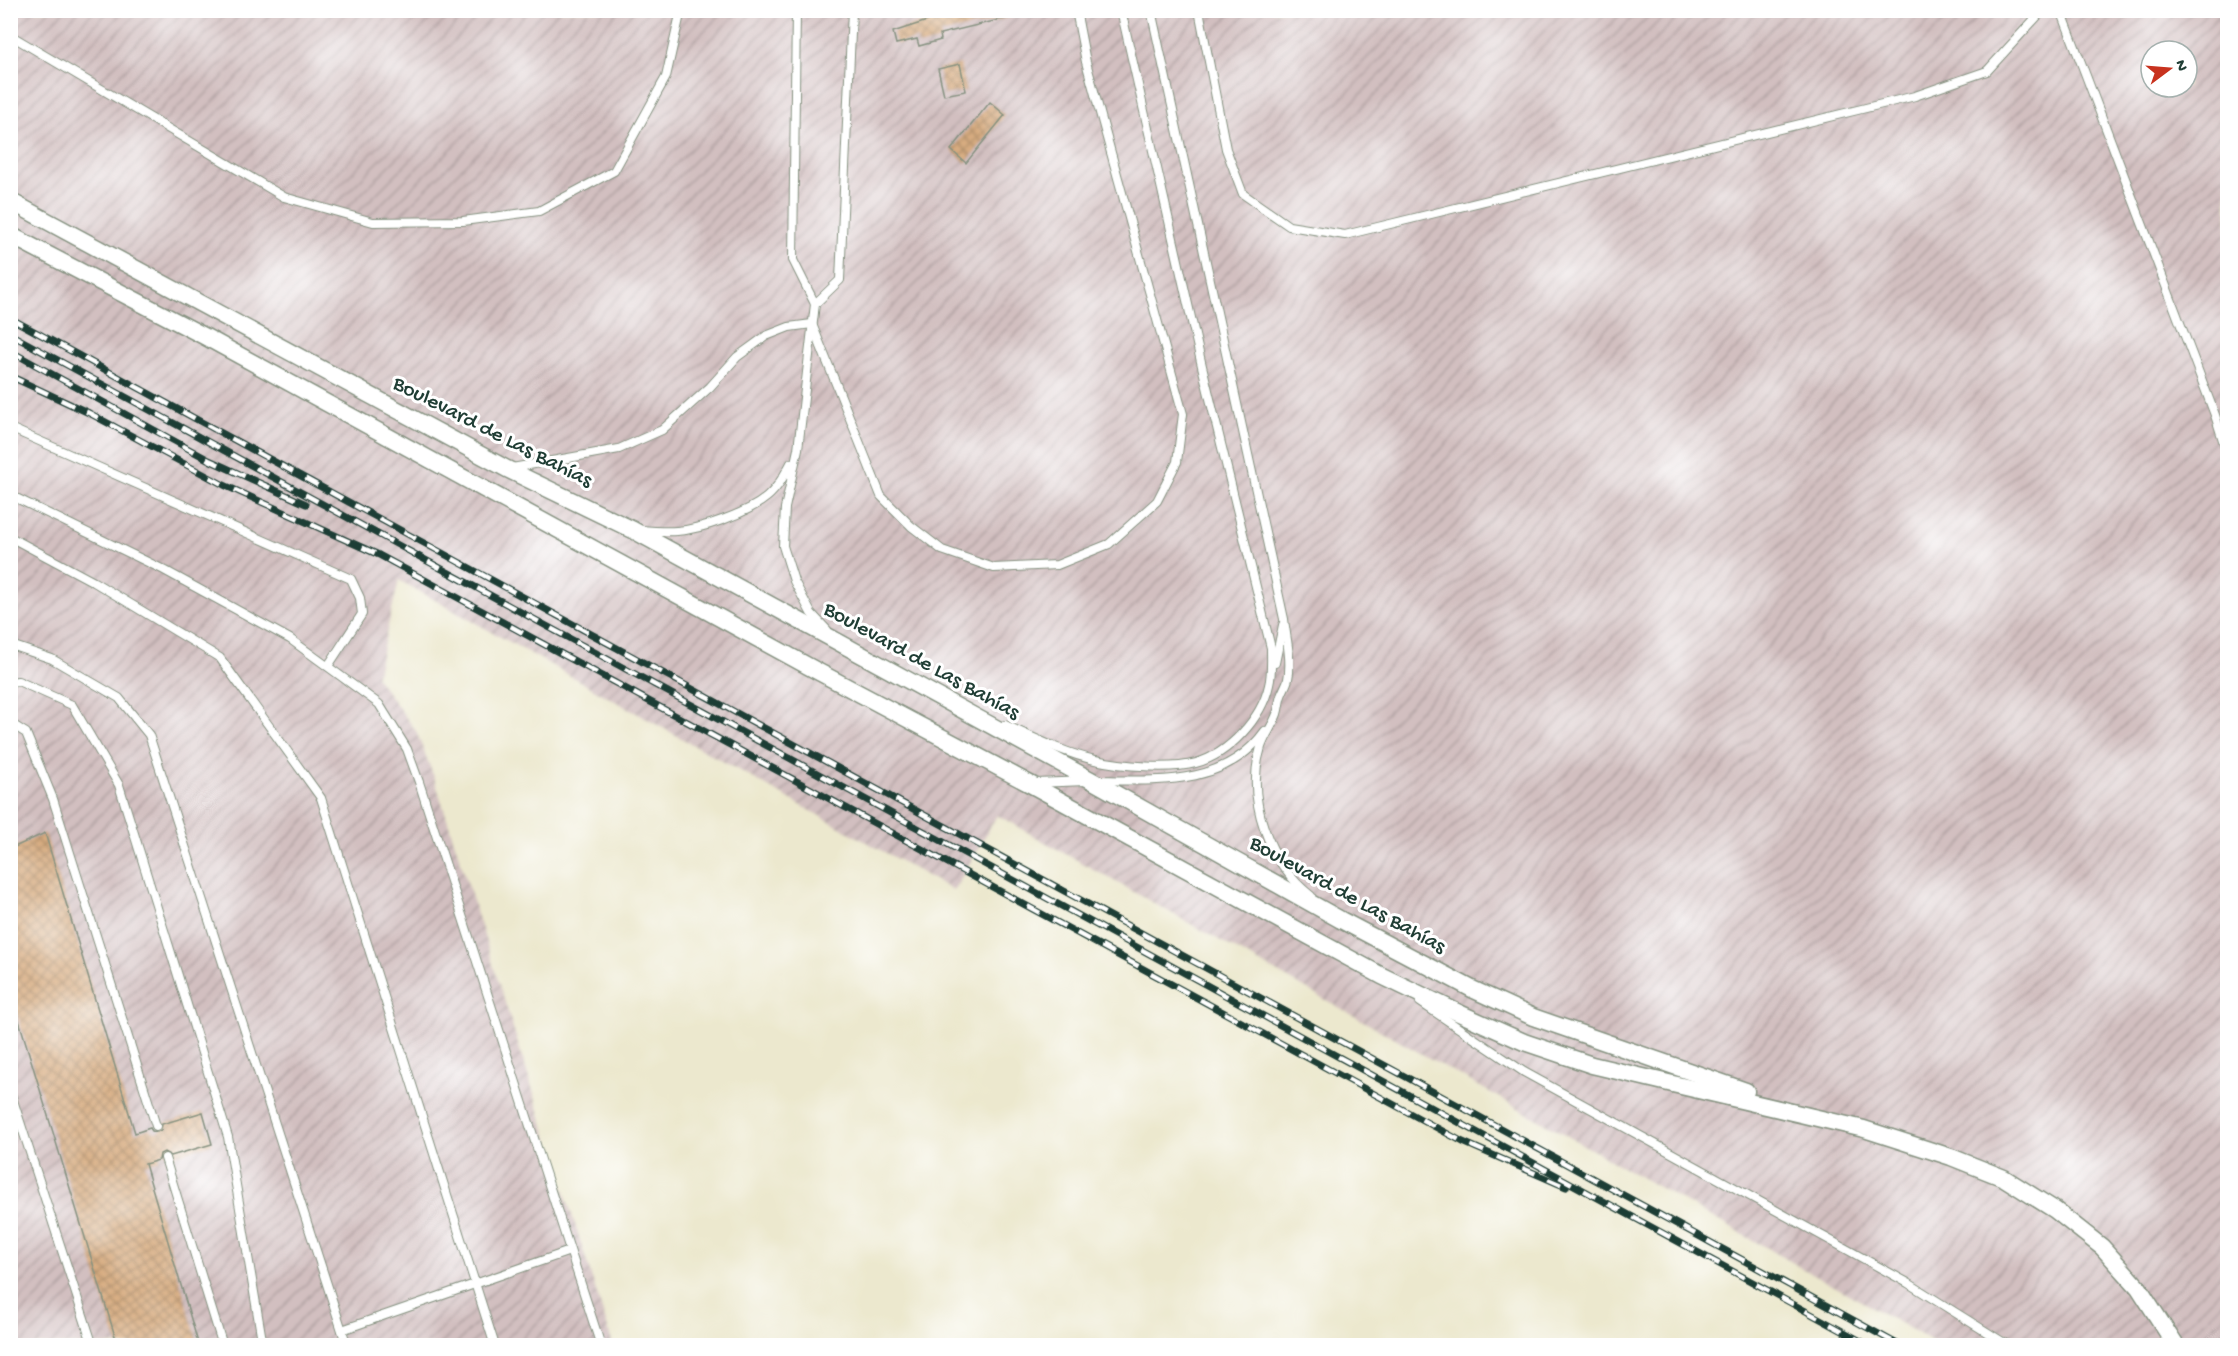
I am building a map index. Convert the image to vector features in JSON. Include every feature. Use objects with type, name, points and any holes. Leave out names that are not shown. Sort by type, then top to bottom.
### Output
[{"type":"street","name":"Boulevard de Las Bahías","points":[[10,201],[507,469],[633,530],[1091,780],[1341,920],[1472,989],[1533,1017],[1829,1120]]},
{"type":"street","name":"Boulevard de Las Bahías","points":[[10,235],[204,336],[1382,976],[1524,1042],[1592,1065],[1829,1120],[1899,1139],[2004,1178],[2055,1210],[2102,1247],[2139,1288],[2176,1346]]},
{"type":"lane","points":[[10,35],[284,197],[373,222],[463,221],[539,211],[614,171],[666,77],[681,10]]},
{"type":"lane","points":[[796,10],[793,260],[815,304],[798,449],[785,508],[783,546],[794,581],[811,613],[840,644]]},
{"type":"lane","points":[[815,304],[840,280],[852,10]]},
{"type":"lane","points":[[812,324],[881,496],[911,526],[942,550],[994,568],[1057,565],[1109,544],[1157,501],[1177,462],[1183,414],[1089,73],[1076,10]]},
{"type":"lane","points":[[1121,10],[1202,366],[1271,648],[1270,684]]},
{"type":"lane","points":[[1150,10],[1284,619],[1288,678],[1277,713],[1261,747],[1258,765],[1257,790],[1266,834],[1275,855],[1287,873],[1306,892],[1341,920]]},
{"type":"lane","points":[[1199,10],[1226,149],[1243,194],[1289,226],[1345,235],[1915,96],[1987,72],[2043,10]]},
{"type":"lane","points":[[2061,10],[2216,415],[2228,456]]},
{"type":"lane","points":[[507,469],[619,449],[662,430],[710,387],[737,357],[766,336],[789,327],[812,324]]},
{"type":"lane","points":[[10,428],[351,579],[360,598],[362,614],[328,666]]},
{"type":"lane","points":[[633,530],[678,531],[710,523],[739,512],[768,496],[785,475],[798,449]]},
{"type":"lane","points":[[10,495],[164,570],[290,639],[379,704],[406,749],[601,1346]]},
{"type":"lane","points":[[10,537],[94,582],[220,658],[321,798],[495,1346]]},
{"type":"lane","points":[[899,676],[1051,746],[1096,760],[1150,766],[1198,763],[1224,749],[1249,725],[1262,705],[1270,684],[1284,619]]},
{"type":"lane","points":[[10,647],[14,646],[52,659],[119,698],[149,735],[347,1346]]},
{"type":"lane","points":[[10,682],[18,681],[72,705],[119,785],[228,1137],[263,1346]]},
{"type":"lane","points":[[1030,784],[1091,780],[1178,780],[1205,775],[1231,763],[1247,750],[1260,737],[1277,713]]},
{"type":"lane","points":[[10,723],[26,733],[53,799],[156,1126]]},
{"type":"lane","points":[[1382,976],[1524,1072],[1908,1283],[2009,1346]]},
{"type":"lane","points":[[10,1091],[93,1346]]},
{"type":"lane","points":[[165,1158],[223,1346]]},
{"type":"lane","points":[[342,1330],[570,1251]]},
{"type":"shaded area","points":[[10,11],[2227,11],[2227,1345],[1939,1345],[997,815],[954,891],[399,580],[376,677],[416,731],[434,777],[613,1345],[11,1345]]},
{"type":"building","points":[[961,10],[1010,10],[1011,17],[940,34],[941,40],[919,46],[917,39],[896,44],[893,32]]},
{"type":"building","points":[[960,64],[966,91],[944,95],[938,69]]},
{"type":"building","points":[[990,102],[1005,115],[966,163],[951,150]]},
{"type":"building","points":[[45,833],[135,1133],[150,1128],[157,1132],[161,1130],[162,1124],[203,1112],[212,1144],[171,1156],[164,1152],[160,1154],[159,1160],[145,1164],[199,1346],[118,1346],[10,991],[10,849]]},
{"type":"railway","points":[[10,318],[1901,1346]]},
{"type":"railway","points":[[10,334],[1870,1346]]},
{"type":"railway","points":[[10,351],[209,460],[306,504]]},
{"type":"railway","points":[[10,376],[89,413],[224,485],[379,555],[1463,1142],[1566,1187]]}]
